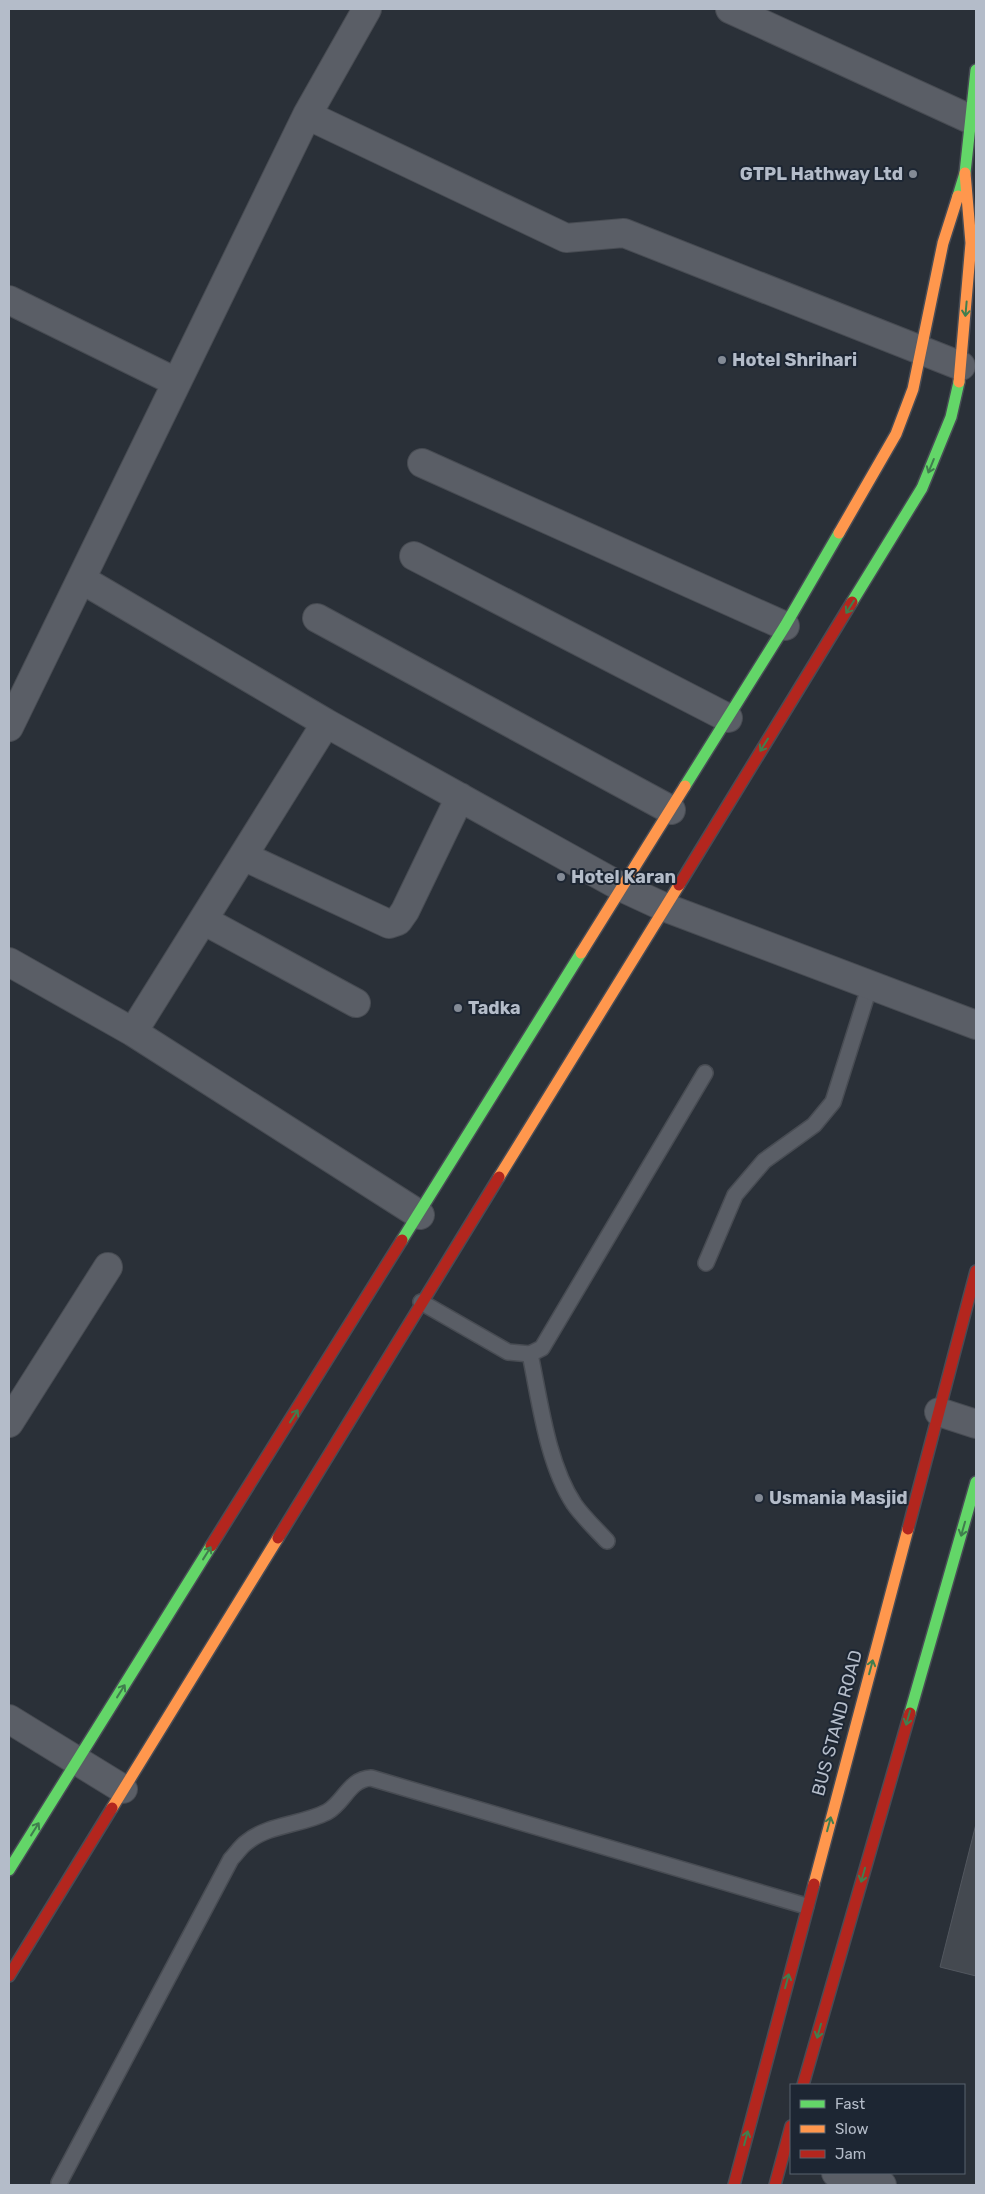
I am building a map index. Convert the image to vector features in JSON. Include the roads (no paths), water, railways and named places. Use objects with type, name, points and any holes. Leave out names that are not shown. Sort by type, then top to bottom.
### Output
[{"type":"main road","points":[[9,1976],[922,488],[951,417],[961,366],[971,243],[965,173],[976,70]]},
{"type":"main road","points":[[9,1870],[420,1215],[785,626],[896,434],[913,389],[942,243],[965,173]]},
{"type":"main road","name":"BUS STAND ROAD","points":[[734,2185],[806,1906],[976,1271]]},
{"type":"main road","points":[[803,2084],[976,1482]]},
{"type":"main road","points":[[776,2185],[787,2159],[790,2134]]},
{"type":"street","points":[[9,727],[307,116],[367,9]]},
{"type":"street","points":[[730,9],[970,119]]},
{"type":"street","points":[[307,116],[566,238],[624,233],[961,366]]},
{"type":"street","points":[[9,300],[176,382]]},
{"type":"street","points":[[422,462],[785,626]]},
{"type":"street","points":[[414,556],[728,718]]},
{"type":"street","points":[[81,578],[326,723],[623,888],[664,907],[976,1025]]},
{"type":"street","points":[[317,618],[671,810]]},
{"type":"street","points":[[133,1032],[326,723]]},
{"type":"street","points":[[243,856],[388,924],[398,921],[405,911],[460,797]]},
{"type":"street","points":[[203,920],[356,1003]]},
{"type":"street","points":[[9,962],[133,1032],[420,1215]]},
{"type":"street","points":[[9,1423],[108,1267]]},
{"type":"street","points":[[939,1412],[976,1424]]},
{"type":"street","points":[[9,1719],[123,1789]]},
{"type":"street","points":[[840,2174],[882,2185]]},
{"type":"lane","points":[[706,1263],[735,1195],[764,1161],[814,1125],[833,1102],[870,985]]},
{"type":"lane","points":[[422,1302],[508,1352],[530,1354],[542,1348],[706,1073]]},
{"type":"lane","points":[[530,1354],[544,1422],[557,1471],[574,1504],[607,1541]]},
{"type":"lane","points":[[59,2183],[231,1859],[247,1842],[265,1832],[320,1815],[334,1808],[356,1782],[362,1778],[371,1778],[806,1906]]},
{"type":"place","name":"GTPL Hathway Ltd","points":[[913,174]]},
{"type":"place","name":"Hotel Shrihari","points":[[722,360]]},
{"type":"place","name":"Hotel Karan","points":[[561,877]]},
{"type":"place","name":"Tadka","points":[[458,1008]]},
{"type":"place","name":"Usmania Masjid","points":[[759,1498]]}]
